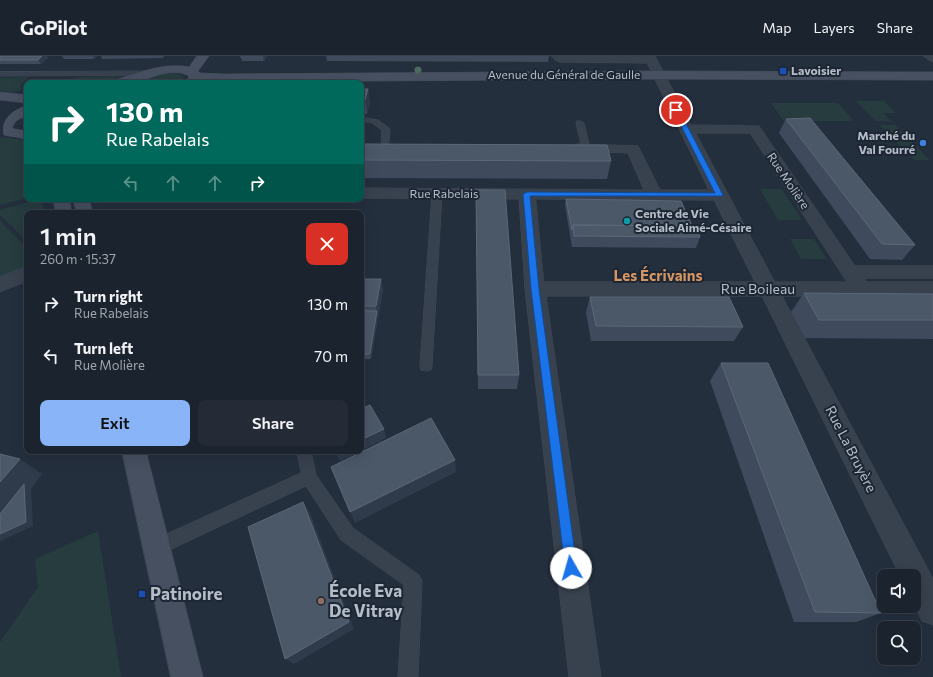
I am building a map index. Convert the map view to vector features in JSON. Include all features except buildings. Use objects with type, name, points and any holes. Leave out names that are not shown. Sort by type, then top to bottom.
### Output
[{"type":"main road","points":[[129,80],[171,69],[196,56]]},
{"type":"main road","points":[[193,77],[203,56]]},
{"type":"main road","name":"Avenue du Général de Gaulle","points":[[171,69],[182,69],[193,77],[226,78],[661,80],[933,85]]},
{"type":"main road","name":"Avenue du Général de Gaulle","points":[[364,84],[933,76]]},
{"type":"main road","points":[[0,96],[24,99]]},
{"type":"main road","points":[[0,106],[8,110],[11,118]]},
{"type":"main road","points":[[24,112],[11,118],[6,124],[7,130],[13,133],[24,135]]},
{"type":"main road","points":[[135,454],[187,677]]},
{"type":"street","points":[[558,56],[558,58],[650,58],[768,289]]},
{"type":"street","name":"Rue Molière","points":[[686,129],[754,130],[861,289]]},
{"type":"street","points":[[369,148],[391,148]]},
{"type":"street","points":[[564,148],[633,149],[654,194]]},
{"type":"street","name":"Rue Rabelais","points":[[364,193],[720,195]]},
{"type":"street","points":[[527,194],[535,289],[585,677]]},
{"type":"street","points":[[849,272],[933,272]]},
{"type":"street","points":[[0,286],[24,274]]},
{"type":"street","points":[[0,286],[24,281]]},
{"type":"street","name":"Rue Boileau","points":[[535,289],[933,289]]},
{"type":"street","name":"Rue La Bruyère","points":[[768,289],[933,610]]},
{"type":"lane","points":[[0,74],[155,73]]},
{"type":"lane","points":[[364,120],[377,122],[383,125],[391,148]]},
{"type":"lane","points":[[580,123],[586,148]]},
{"type":"lane","points":[[426,366],[436,194]]},
{"type":"lane","points":[[305,454],[309,477],[347,534],[413,582],[408,677]]},
{"type":"lane","points":[[157,547],[309,477]]},
{"type":"green space","points":[[167,73],[177,73],[184,77],[182,80],[143,80]]},
{"type":"green space","points":[[124,76],[110,80],[67,80],[79,77]]},
{"type":"green space","points":[[29,77],[20,85],[21,90],[15,92],[0,91],[0,78]]},
{"type":"green space","points":[[856,101],[884,101],[896,113],[883,113],[891,121],[876,121]]},
{"type":"green space","points":[[771,103],[838,103],[854,121],[784,121]]},
{"type":"green space","points":[[880,125],[895,125],[930,160],[914,160]]},
{"type":"green space","points":[[0,137],[24,140],[24,199],[0,205]]},
{"type":"green space","points":[[760,189],[782,189],[802,220],[778,220]]},
{"type":"green space","points":[[28,202],[42,202],[44,210],[24,210],[24,238],[0,215],[0,210]]},
{"type":"green space","points":[[0,221],[24,245],[24,268],[0,276]]},
{"type":"green space","points":[[790,239],[814,239],[827,259],[801,259]]},
{"type":"green space","points":[[98,531],[121,677],[0,677],[0,642],[38,587],[35,559]]},
{"type":"place","name":"Lavoisier","points":[[783,71]]},
{"type":"place","name":"Marché du Val Fourré","points":[[923,143]]},
{"type":"place","name":"Centre de Vie Sociale Aimé-Césaire","points":[[627,221]]},
{"type":"place","name":"Patinoire","points":[[142,594]]},
{"type":"place","name":"École Eva De Vitray","points":[[321,601]]},
{"type":"district","name":"Les Écrivains","points":[[658,276]]},
{"type":"route","points":[[571,568],[535,289],[527,194],[720,195],[676,110]]}]
